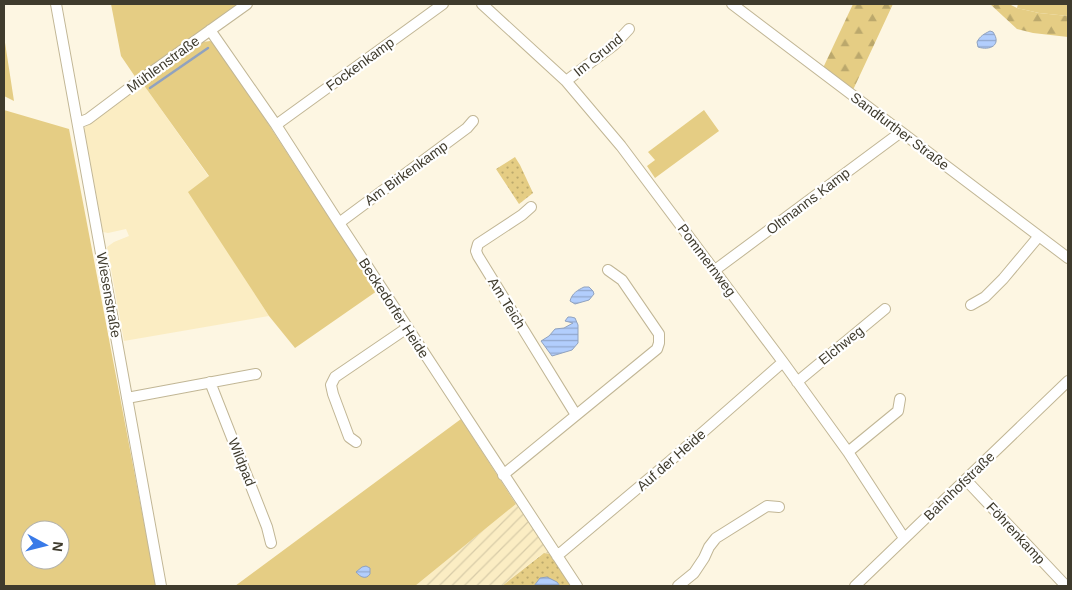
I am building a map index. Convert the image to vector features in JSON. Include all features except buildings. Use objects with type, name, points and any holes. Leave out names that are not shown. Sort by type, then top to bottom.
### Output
[{"type":"street","name":"Wiesenstraße","points":[[56,4],[161,586]]},
{"type":"street","name":"Mühlenstraße","points":[[78,123],[88,119],[247,4]]},
{"type":"street","name":"Fockenkamp","points":[[276,125],[443,4]]},
{"type":"street","name":"Pommernweg","points":[[482,4],[566,81],[621,146],[784,362],[848,452],[904,538]]},
{"type":"street","name":"Sandfurther Straße","points":[[732,4],[1068,258]]},
{"type":"street","name":"Im Grund","points":[[566,81],[614,45],[629,29]]},
{"type":"street","name":"Beckedorfer Heide","points":[[210,30],[276,125],[577,586]]},
{"type":"street","name":"Am Birkenkamp","points":[[339,223],[467,128],[473,121]]},
{"type":"street","name":"Oltmanns Kamp","points":[[715,270],[901,132]]},
{"type":"street","name":"Am Teich","points":[[531,207],[478,244],[476,251],[576,415]]},
{"type":"street","points":[[970,305],[985,297],[1003,279],[1039,236]]},
{"type":"street","points":[[503,475],[657,349],[659,334],[622,280],[608,270]]},
{"type":"street","name":"Elchweg","points":[[797,382],[885,309]]},
{"type":"street","points":[[356,442],[349,437],[331,385],[335,377],[407,328]]},
{"type":"street","name":"Auf der Heide","points":[[557,556],[784,362]]},
{"type":"street","points":[[127,398],[256,374]]},
{"type":"street","name":"Wildpad","points":[[210,382],[268,527],[271,543]]},
{"type":"street","name":"Bahnhofstraße","points":[[855,586],[1067,386]]},
{"type":"street","points":[[848,452],[898,411],[900,399]]},
{"type":"street","name":"Föhrenkamp","points":[[966,480],[1066,586]]},
{"type":"street","points":[[678,586],[694,573],[716,538],[767,506],[780,507]]},
{"type":"shaded area","points":[[143,84],[209,177],[189,192],[269,316],[124,341],[107,247],[129,236],[126,229],[108,233],[103,232],[84,128]]},
{"type":"shaded area","points":[[516,504],[550,554],[544,553],[538,557],[502,586],[415,586]]},
{"type":"green space","points":[[111,4],[238,4],[136,78],[121,56]]},
{"type":"green space","points":[[853,4],[893,4],[853,90],[823,68]]},
{"type":"green space","points":[[990,4],[1009,4],[1017,8],[1039,13],[1068,16],[1068,37],[1017,29]]},
{"type":"green space","points":[[1018,4],[1068,4],[1068,16],[1039,13],[1017,8]]},
{"type":"green space","points":[[4,36],[14,101],[4,96]]},
{"type":"green space","points":[[210,41],[217,45],[377,291],[295,348],[269,316],[188,192],[209,176],[143,84],[203,42]]},
{"type":"green space","points":[[4,110],[69,129],[156,586],[4,586]]},
{"type":"green space","points":[[704,110],[719,131],[655,178],[647,166],[655,160],[648,152]]},
{"type":"green space","points":[[515,157],[533,193],[519,204],[496,169]]},
{"type":"green space","points":[[461,419],[516,504],[415,586],[235,586]]},
{"type":"green space","points":[[544,553],[550,554],[572,586],[560,586],[557,582],[540,578],[534,586],[502,586]]},
{"type":"water","points":[[990,31],[993,32],[995,37],[995,44],[987,48],[978,47],[977,42],[979,38]]},
{"type":"water","points":[[584,287],[589,287],[593,291],[594,294],[589,300],[575,304],[570,301],[577,291]]},
{"type":"water","points":[[568,317],[575,318],[578,325],[578,343],[572,350],[552,356],[541,341],[555,329],[564,328],[573,323],[565,321]]},
{"type":"water","points":[[362,567],[370,568],[370,574],[367,577],[361,576],[356,572]]},
{"type":"water","points":[[547,577],[557,582],[560,586],[534,586],[540,578]]},
{"type":"waterway","points":[[150,88],[208,48]]}]
